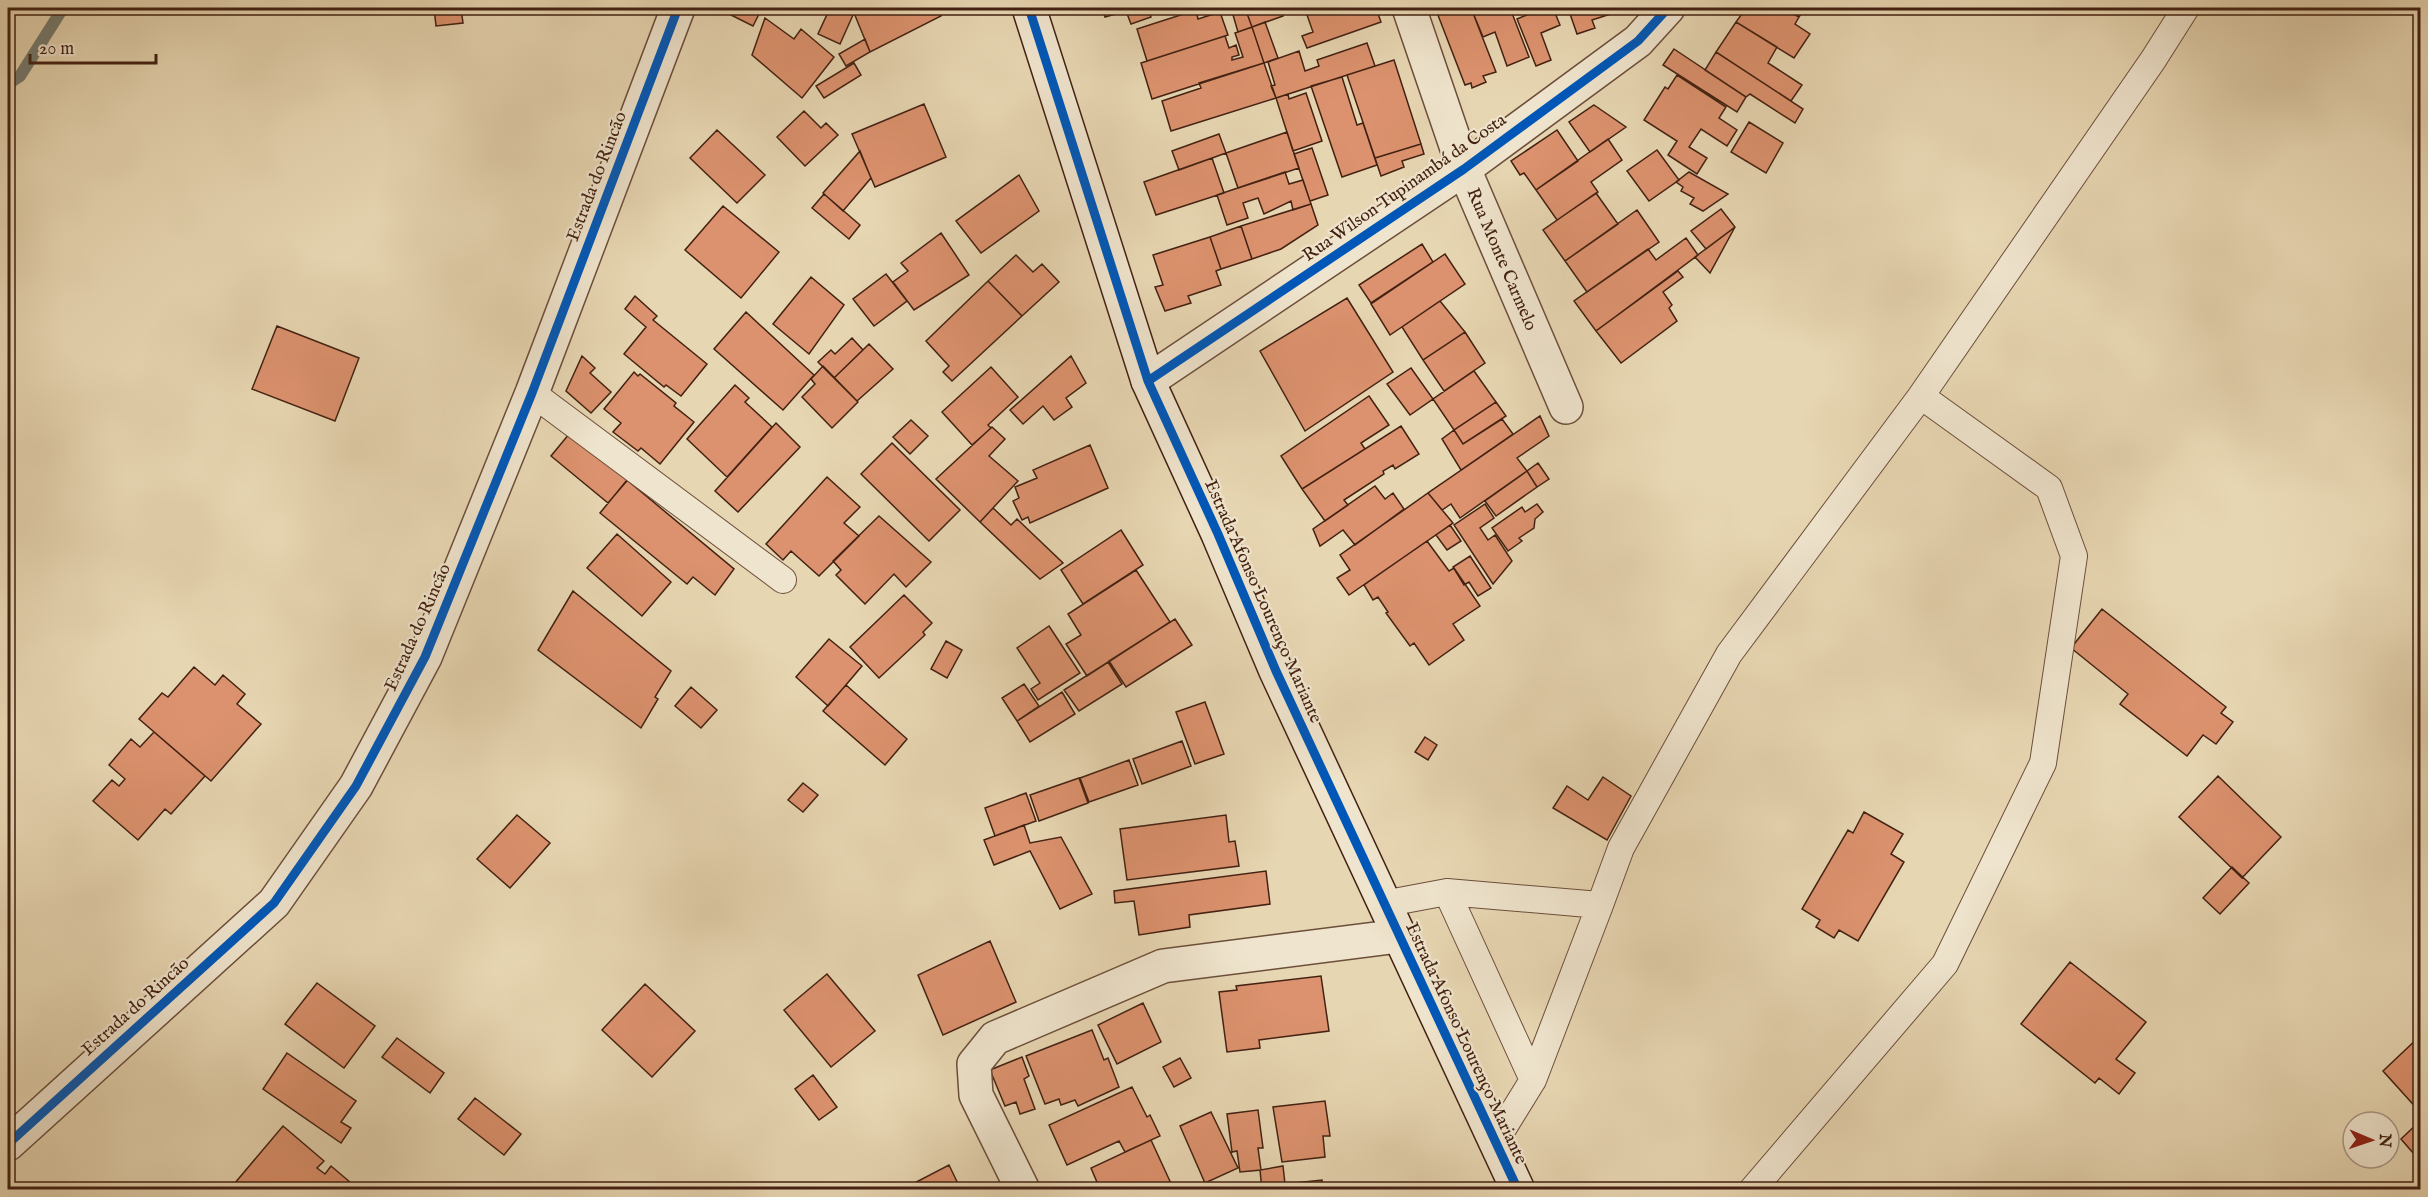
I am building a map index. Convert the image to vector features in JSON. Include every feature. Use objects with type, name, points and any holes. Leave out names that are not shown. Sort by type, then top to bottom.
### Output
[{"type":"street","name":"Estrada do Rincão","points":[[8,1144],[274,903],[356,786],[426,657],[532,393],[678,8]]},
{"type":"street","name":"Estrada Afonso Lourenço Mariante","points":[[1029,8],[1148,381],[1218,534],[1276,671],[1518,1190]]},
{"type":"street","name":"Rua Monte Carmelo","points":[[1409,8],[1464,169],[1566,407]]},
{"type":"street","name":"Rua Wilson Tupinambá da Costa","points":[[1148,381],[1464,169],[1638,41],[1668,8]]},
{"type":"street","points":[[1023,1190],[976,1095],[974,1064],[995,1038],[1162,966],[1399,936]]},
{"type":"lane","points":[[1496,1140],[1533,1080],[1621,848],[1729,654],[1921,396],[2153,60],[2186,8]]},
{"type":"lane","points":[[532,393],[783,580]]},
{"type":"lane","points":[[1752,1190],[1945,964],[2043,763],[2074,556],[2049,488],[1921,396]]},
{"type":"lane","points":[[1383,904],[1447,892],[1600,905]]},
{"type":"lane","points":[[1447,892],[1533,1080]]},
{"type":"building","points":[[434,8],[461,8],[463,23],[436,26]]},
{"type":"building","points":[[717,8],[762,8],[753,26]]},
{"type":"building","points":[[830,8],[853,15],[840,44],[818,34]]},
{"type":"building","points":[[865,8],[937,8],[941,16],[870,52],[854,13]]},
{"type":"building","points":[[1102,8],[1148,8],[1151,17],[1131,24],[1126,11],[1105,17]]},
{"type":"building","points":[[1231,8],[1245,8],[1252,27],[1238,32]]},
{"type":"building","points":[[1245,8],[1297,8],[1282,13],[1283,16],[1252,27]]},
{"type":"building","points":[[1318,8],[1376,8],[1381,22],[1307,48],[1302,36],[1313,32],[1306,12]]},
{"type":"building","points":[[1432,8],[1471,8],[1496,72],[1483,76],[1486,82],[1472,88],[1471,83],[1465,85],[1436,10]]},
{"type":"building","points":[[1471,8],[1510,8],[1529,57],[1507,66],[1495,32],[1483,37]]},
{"type":"building","points":[[1532,8],[1553,8],[1560,25],[1541,33],[1551,60],[1536,66],[1517,19],[1534,12]]},
{"type":"building","points":[[1568,8],[1619,8],[1620,11],[1592,20],[1595,28],[1577,34]]},
{"type":"building","points":[[1746,8],[1783,8],[1799,17],[1795,24],[1810,34],[1794,58],[1736,22]]},
{"type":"building","points":[[1783,8],[1805,8],[1799,17]]},
{"type":"building","points":[[1196,10],[1198,19],[1220,12],[1228,35],[1147,61],[1137,29]]},
{"type":"building","points":[[765,18],[794,39],[801,29],[834,57],[802,98],[752,55]]},
{"type":"building","points":[[1265,22],[1278,58],[1264,63],[1252,27]]},
{"type":"building","points":[[1736,22],[1777,47],[1768,63],[1802,85],[1791,101],[1716,52]]},
{"type":"building","points":[[1252,27],[1264,63],[1152,99],[1141,63],[1225,36],[1229,48],[1236,45],[1239,55],[1232,57],[1232,60],[1243,57],[1235,33]]},
{"type":"building","points":[[865,39],[870,52],[846,66],[839,54]]},
{"type":"building","points":[[1367,43],[1375,66],[1276,98],[1271,86],[1275,85],[1268,62],[1299,51],[1305,71],[1319,66],[1317,60]]},
{"type":"building","points":[[1674,49],[1746,97],[1737,112],[1663,65]]},
{"type":"building","points":[[1716,52],[1803,109],[1795,123],[1750,94],[1746,97],[1705,70]]},
{"type":"building","points":[[1394,60],[1421,144],[1375,158],[1347,75]]},
{"type":"building","points":[[854,63],[861,75],[824,98],[816,86]]},
{"type":"building","points":[[1264,63],[1276,98],[1171,131],[1162,101],[1201,88],[1199,83]]},
{"type":"building","points":[[1677,75],[1726,107],[1719,118],[1737,130],[1727,146],[1701,129],[1689,147],[1707,158],[1697,174],[1668,155],[1677,141],[1644,120],[1665,87],[1668,89]]},
{"type":"building","points":[[1342,77],[1357,125],[1363,123],[1377,165],[1342,177],[1311,86]]},
{"type":"building","points":[[1306,93],[1322,141],[1293,151],[1276,98],[1288,94],[1289,99]]},
{"type":"building","points":[[924,104],[946,157],[875,187],[852,134]]},
{"type":"building","points":[[1594,105],[1626,127],[1590,152],[1569,122]]},
{"type":"building","points":[[804,111],[821,128],[826,123],[838,135],[805,166],[777,137]]},
{"type":"building","points":[[1749,122],[1783,143],[1766,173],[1731,152]]},
{"type":"building","points":[[717,130],[765,175],[737,203],[690,158]]},
{"type":"building","points":[[1557,130],[1578,161],[1536,190],[1524,173],[1520,175],[1511,161]]},
{"type":"building","points":[[1287,132],[1299,168],[1238,188],[1226,153]]},
{"type":"building","points":[[1219,134],[1226,153],[1179,170],[1172,151]]},
{"type":"building","points":[[1608,139],[1622,160],[1591,182],[1598,192],[1557,220],[1536,190]]},
{"type":"building","points":[[1421,144],[1424,154],[1402,161],[1404,167],[1381,176],[1375,158]]},
{"type":"building","points":[[1312,148],[1328,195],[1310,201],[1294,154]]},
{"type":"building","points":[[1657,150],[1679,180],[1649,201],[1627,171]]},
{"type":"building","points":[[860,151],[871,178],[843,211],[823,193]]},
{"type":"building","points":[[1212,158],[1224,193],[1156,215],[1144,182]]},
{"type":"building","points":[[1285,172],[1289,184],[1303,180],[1311,204],[1293,210],[1291,201],[1264,214],[1258,198],[1243,203],[1248,218],[1227,225],[1217,195]]},
{"type":"building","points":[[1689,172],[1728,194],[1703,211],[1690,204],[1694,198],[1681,191],[1683,187],[1676,182]]},
{"type":"building","points":[[1019,175],[1039,211],[981,253],[956,221]]},
{"type":"building","points":[[1596,193],[1618,224],[1565,261],[1543,230]]},
{"type":"building","points":[[824,194],[860,225],[849,239],[812,208]]},
{"type":"building","points":[[1311,204],[1318,225],[1281,249],[1252,259],[1241,226]]},
{"type":"building","points":[[723,206],[779,252],[741,298],[685,250]]},
{"type":"building","points":[[1721,209],[1735,227],[1706,249],[1691,231]]},
{"type":"building","points":[[1637,210],[1659,242],[1587,292],[1565,261]]},
{"type":"building","points":[[1241,226],[1252,259],[1221,269],[1210,237]]},
{"type":"building","points":[[1735,227],[1710,273],[1695,257]]},
{"type":"building","points":[[941,233],[969,275],[914,310],[893,282],[908,271],[901,263]]},
{"type":"building","points":[[1210,237],[1221,269],[1216,271],[1221,285],[1188,296],[1191,303],[1165,311],[1155,287],[1163,285],[1153,255]]},
{"type":"building","points":[[1686,238],[1698,255],[1596,331],[1574,301],[1648,249],[1656,260]]},
{"type":"building","points":[[1422,244],[1433,262],[1371,303],[1359,285]]},
{"type":"building","points":[[1445,254],[1465,284],[1390,335],[1371,304]]},
{"type":"building","points":[[1016,255],[1033,272],[1042,264],[1059,282],[1022,316],[988,281]]},
{"type":"building","points":[[1678,271],[1683,277],[1663,292],[1672,305],[1669,308],[1677,321],[1621,363],[1596,331]]},
{"type":"building","points":[[886,274],[907,301],[874,326],[853,299]]},
{"type":"building","points":[[811,277],[844,305],[809,354],[773,324]]},
{"type":"building","points":[[988,281],[1022,316],[952,381],[943,372],[949,366],[926,341]]},
{"type":"building","points":[[635,296],[657,316],[653,320],[707,364],[681,396],[666,385],[664,387],[624,354],[646,327],[625,309]]},
{"type":"building","points":[[1347,298],[1393,372],[1305,431],[1260,351]]},
{"type":"building","points":[[1440,301],[1465,332],[1423,360],[1402,327]]},
{"type":"building","points":[[746,312],[814,375],[783,410],[714,349]]},
{"type":"building","points":[[277,326],[359,358],[335,421],[252,389]]},
{"type":"building","points":[[1465,332],[1485,363],[1444,391],[1423,360]]},
{"type":"building","points":[[852,338],[863,350],[834,378],[818,362],[831,350],[835,354]]},
{"type":"building","points":[[869,344],[893,369],[857,401],[834,378]]},
{"type":"building","points":[[582,356],[595,368],[590,373],[611,392],[591,413],[566,391]]},
{"type":"building","points":[[1071,356],[1086,383],[1066,398],[1072,407],[1054,420],[1043,406],[1023,424],[1010,410]]},
{"type":"building","points":[[823,366],[858,402],[832,428],[802,397],[815,384],[811,379]]},
{"type":"building","points":[[991,367],[1018,397],[988,425],[991,428],[972,445],[942,412]]},
{"type":"building","points":[[1411,368],[1433,399],[1410,415],[1387,384]]},
{"type":"building","points":[[1474,371],[1496,402],[1454,430],[1433,399]]},
{"type":"building","points":[[634,372],[638,376],[640,374],[676,403],[674,406],[694,422],[660,464],[641,448],[638,451],[613,432],[621,423],[604,409]]},
{"type":"building","points":[[735,385],[749,398],[745,402],[772,427],[727,477],[687,439]]},
{"type":"building","points":[[1369,396],[1389,425],[1361,443],[1365,449],[1302,489],[1281,456]]},
{"type":"building","points":[[1496,402],[1506,416],[1463,444],[1454,430]]},
{"type":"building","points":[[1540,416],[1549,436],[1517,458],[1527,471],[1460,518],[1451,504],[1442,510],[1428,493]]},
{"type":"building","points":[[1502,419],[1513,434],[1461,470],[1442,439],[1454,430],[1463,444]]},
{"type":"building","points":[[911,420],[928,436],[910,454],[893,437]]},
{"type":"building","points":[[776,423],[800,447],[738,512],[715,491]]},
{"type":"building","points":[[1401,426],[1419,454],[1395,469],[1393,465],[1383,471],[1384,474],[1344,500],[1348,505],[1325,521],[1302,489]]},
{"type":"building","points":[[992,427],[1005,439],[989,456],[1018,481],[980,522],[936,479]]},
{"type":"building","points":[[574,428],[631,476],[608,503],[551,456]]},
{"type":"building","points":[[892,443],[960,510],[929,541],[861,474]]},
{"type":"building","points":[[1090,445],[1108,488],[1030,523],[1028,517],[1022,520],[1013,501],[1019,498],[1015,487],[1037,478],[1033,470]]},
{"type":"building","points":[[1538,463],[1549,479],[1537,487],[1527,471]]},
{"type":"building","points":[[1527,471],[1537,487],[1496,516],[1485,501]]},
{"type":"building","points":[[827,477],[860,507],[844,523],[859,536],[819,576],[791,551],[783,560],[766,544]]},
{"type":"building","points":[[627,480],[734,569],[715,595],[693,577],[687,584],[600,513]]},
{"type":"building","points":[[1375,486],[1385,499],[1393,493],[1404,509],[1355,545],[1343,530],[1320,546],[1313,529]]},
{"type":"building","points":[[1428,493],[1453,523],[1349,595],[1337,578],[1350,570],[1340,555]]},
{"type":"building","points":[[1485,504],[1494,518],[1480,528],[1488,540],[1495,535],[1512,561],[1493,584],[1454,525]]},
{"type":"building","points":[[1537,504],[1543,512],[1535,519],[1534,528],[1519,538],[1522,541],[1508,551],[1492,528],[1522,507],[1525,512]]},
{"type":"building","points":[[993,508],[1011,525],[1017,519],[1063,563],[1040,579],[980,522]]},
{"type":"building","points":[[879,516],[931,562],[906,587],[894,574],[865,604],[836,575],[841,570],[833,561]]},
{"type":"building","points":[[1450,525],[1461,541],[1447,550],[1436,535]]},
{"type":"building","points":[[1121,530],[1143,565],[1083,604],[1061,570]]},
{"type":"building","points":[[617,534],[671,582],[642,616],[587,568]]},
{"type":"building","points":[[1427,541],[1449,571],[1454,568],[1480,606],[1453,624],[1464,640],[1429,665],[1414,643],[1410,646],[1386,613],[1388,612],[1378,597],[1373,600],[1364,585]]},
{"type":"building","points":[[1470,556],[1491,588],[1478,596],[1469,582],[1464,585],[1453,567]]},
{"type":"building","points":[[1136,570],[1170,622],[1087,676],[1066,644],[1081,635],[1068,614]]},
{"type":"building","points":[[573,591],[671,671],[655,697],[658,699],[641,728],[538,650]]},
{"type":"building","points":[[904,595],[932,623],[923,632],[925,635],[879,678],[850,647]]},
{"type":"building","points":[[2102,609],[2226,707],[2221,713],[2233,722],[2216,744],[2203,735],[2187,756],[2120,704],[2128,694],[2071,648]]},
{"type":"building","points":[[1175,619],[1192,645],[1126,687],[1109,661]]},
{"type":"building","points":[[1049,626],[1080,673],[1038,700],[1031,689],[1040,683],[1017,648]]},
{"type":"building","points":[[829,639],[862,666],[828,706],[796,677]]},
{"type":"building","points":[[946,641],[962,650],[947,678],[931,669]]},
{"type":"building","points":[[1108,662],[1122,684],[1079,711],[1064,690]]},
{"type":"building","points":[[194,667],[215,685],[223,675],[245,694],[237,704],[261,724],[211,781],[139,719],[162,693],[168,697]]},
{"type":"building","points":[[1024,684],[1039,706],[1017,721],[1002,698]]},
{"type":"building","points":[[846,685],[907,739],[885,765],[823,711]]},
{"type":"building","points":[[691,687],[717,710],[701,728],[675,706]]},
{"type":"building","points":[[1062,692],[1075,714],[1030,742],[1017,721]]},
{"type":"building","points":[[1205,702],[1224,754],[1195,764],[1176,712]]},
{"type":"building","points":[[154,732],[205,776],[171,814],[165,809],[138,840],[93,801],[112,780],[119,786],[125,779],[109,765],[131,739],[140,747]]},
{"type":"building","points":[[1425,737],[1437,745],[1428,760],[1415,752]]},
{"type":"building","points":[[1182,741],[1191,766],[1142,784],[1133,759]]},
{"type":"building","points":[[1129,760],[1138,785],[1089,802],[1080,778]]},
{"type":"building","points":[[2218,776],[2281,837],[2242,878],[2179,817]]},
{"type":"building","points":[[1603,777],[1631,796],[1607,840],[1553,808],[1567,786],[1588,800]]},
{"type":"building","points":[[1079,778],[1088,803],[1039,821],[1030,795]]},
{"type":"building","points":[[803,783],[818,795],[803,812],[788,800]]},
{"type":"building","points":[[1026,793],[1036,821],[995,836],[985,808]]},
{"type":"building","points":[[1864,812],[1903,834],[1891,854],[1904,862],[1858,941],[1839,930],[1834,938],[1816,927],[1820,920],[1802,909],[1848,830],[1853,833]]},
{"type":"building","points":[[517,815],[550,843],[510,888],[477,859]]},
{"type":"building","points":[[1226,815],[1229,842],[1235,841],[1239,866],[1127,880],[1120,829]]},
{"type":"building","points":[[1024,825],[1030,843],[1061,837],[1092,894],[1060,909],[1030,851],[994,865],[984,840]]},
{"type":"building","points":[[2232,867],[2249,883],[2220,914],[2203,898]]},
{"type":"building","points":[[1266,871],[1270,904],[1189,915],[1190,927],[1139,935],[1134,901],[1115,903],[1114,891]]},
{"type":"building","points":[[990,941],[1016,1002],[943,1035],[918,975]]},
{"type":"building","points":[[2070,962],[2146,1022],[2116,1059],[2135,1073],[2119,1094],[2099,1078],[2095,1083],[2021,1024]]},
{"type":"building","points":[[827,974],[875,1031],[831,1067],[784,1010]]},
{"type":"building","points":[[1321,976],[1329,1031],[1259,1040],[1260,1048],[1227,1052],[1219,992],[1237,990],[1236,986]]},
{"type":"building","points":[[317,983],[375,1026],[344,1068],[285,1024]]},
{"type":"building","points":[[645,984],[695,1031],[652,1077],[602,1030]]},
{"type":"building","points":[[1143,1003],[1161,1042],[1117,1064],[1098,1025]]},
{"type":"building","points":[[1092,1030],[1104,1060],[1108,1058],[1119,1087],[1078,1106],[1075,1100],[1061,1105],[1059,1099],[1045,1104],[1026,1056]]},
{"type":"building","points":[[2420,1036],[2420,1112],[2383,1071]]},
{"type":"building","points":[[397,1038],[444,1073],[430,1093],[382,1057]]},
{"type":"building","points":[[287,1053],[356,1101],[341,1122],[351,1128],[341,1143],[263,1089]]},
{"type":"building","points":[[1022,1057],[1029,1076],[1024,1079],[1035,1109],[1020,1114],[1016,1102],[1005,1106],[990,1070]]},
{"type":"building","points":[[1180,1058],[1191,1078],[1174,1087],[1163,1067]]},
{"type":"building","points":[[813,1075],[837,1107],[819,1120],[795,1089]]},
{"type":"building","points":[[1132,1087],[1147,1117],[1150,1115],[1160,1136],[1125,1152],[1119,1141],[1067,1165],[1049,1125]]},
{"type":"building","points":[[475,1098],[521,1134],[504,1155],[458,1119]]},
{"type":"building","points":[[1325,1101],[1330,1136],[1323,1136],[1325,1157],[1282,1162],[1273,1107]]},
{"type":"building","points":[[1258,1110],[1263,1148],[1258,1148],[1261,1170],[1240,1172],[1237,1151],[1232,1152],[1227,1114]]},
{"type":"building","points":[[1211,1112],[1238,1168],[1205,1183],[1180,1126]]},
{"type":"building","points":[[2420,1121],[2420,1161],[2401,1139]]},
{"type":"building","points":[[283,1126],[324,1161],[317,1168],[325,1174],[331,1166],[357,1188],[355,1190],[229,1190]]},
{"type":"building","points":[[1151,1140],[1174,1190],[1094,1190],[1099,1187],[1091,1168]]},
{"type":"building","points":[[949,1165],[961,1190],[901,1190]]},
{"type":"building","points":[[1283,1166],[1285,1184],[1322,1180],[1323,1190],[1262,1190],[1260,1170]]},
{"type":"waterway","points":[[8,84],[20,76],[63,8]]},
{"type":"cycle path","points":[[8,1144],[274,903],[356,786],[425,657],[532,393],[678,8]]},
{"type":"cycle path","points":[[1029,8],[1148,381],[1218,534],[1276,671],[1518,1190]]},
{"type":"cycle path","points":[[1148,381],[1464,169],[1638,41],[1668,8]]}]
